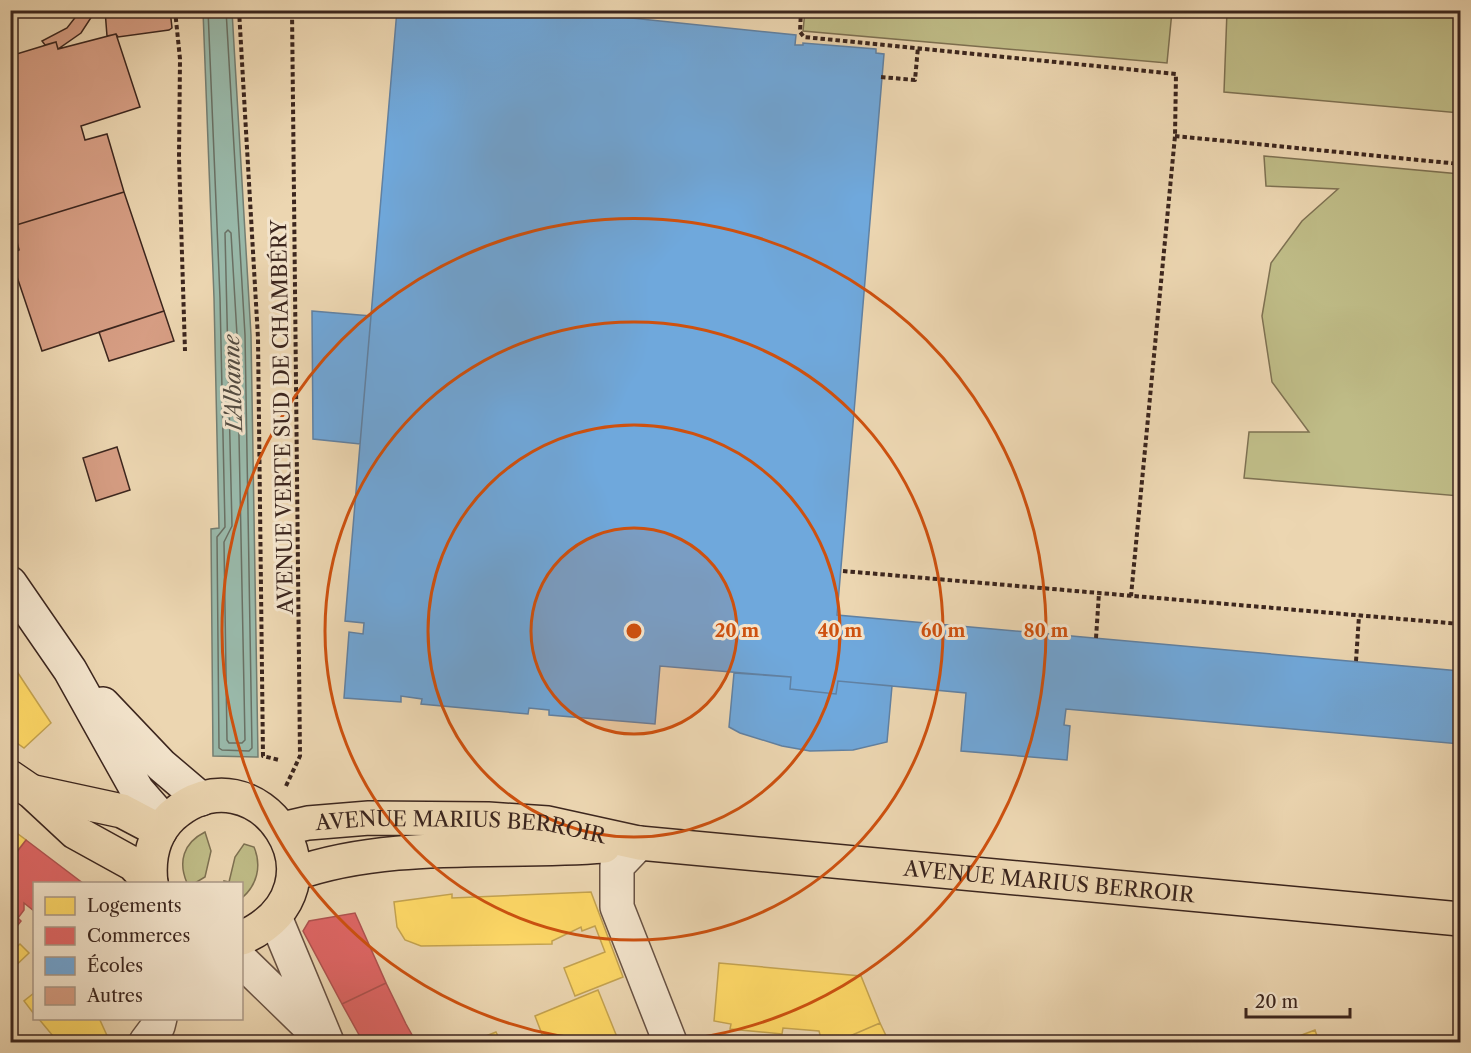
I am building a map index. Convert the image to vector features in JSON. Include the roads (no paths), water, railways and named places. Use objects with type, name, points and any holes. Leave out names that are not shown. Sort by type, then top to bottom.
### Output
[{"type":"main road","points":[[21,784],[122,811],[163,827]]},
{"type":"main road","points":[[21,784],[75,831],[133,864],[150,882]]},
{"type":"main road","points":[[151,882],[149,865],[163,827],[181,808],[201,799],[218,796],[236,797],[252,803],[278,823],[289,843],[294,874],[288,897],[275,917],[260,930],[243,938]]},
{"type":"main road","name":"AVENUE MARIUS BERROIR","points":[[278,823],[369,818],[488,819],[548,823],[639,843],[1461,919]]},
{"type":"main road","name":"AVENUE MARIUS BERROIR","points":[[294,874],[337,860],[370,856],[544,851],[639,843]]},
{"type":"street","points":[[10,583],[70,670],[137,790],[163,827]]},
{"type":"street","points":[[70,670],[161,765],[201,799]]},
{"type":"street","points":[[639,843],[617,866],[617,907],[670,1042]]},
{"type":"street","points":[[275,917],[327,1042]]},
{"type":"street","points":[[243,962],[327,1042]]},
{"type":"street","points":[[146,1042],[158,1026],[160,1020]]},
{"type":"water","name":"L'Albanne","points":[[203,11],[232,11],[251,335],[258,757],[213,756],[211,529],[219,528],[214,298]]}]
